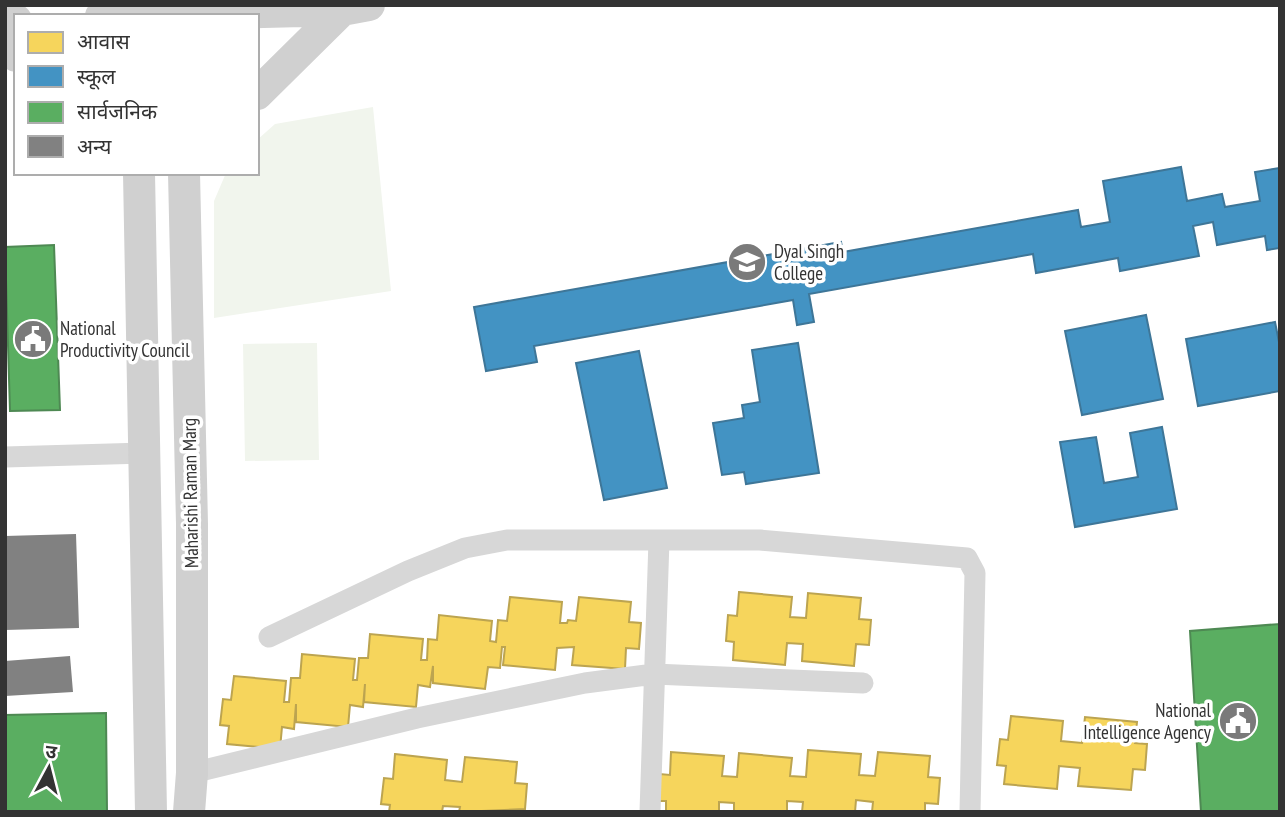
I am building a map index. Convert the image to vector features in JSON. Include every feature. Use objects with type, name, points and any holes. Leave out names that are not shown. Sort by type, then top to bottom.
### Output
[{"type":"main road","points":[[203,14],[356,8]]},
{"type":"main road","points":[[259,92],[356,8]]},
{"type":"main road","points":[[139,175],[151,812]]},
{"type":"main road","name":"Maharishi Raman Marg","points":[[184,175],[192,524],[192,773],[189,812]]},
{"type":"street","points":[[5,457],[145,453]]},
{"type":"street","points":[[270,637],[408,571],[465,548],[507,540],[760,540],[967,558],[975,573],[970,812]]},
{"type":"street","points":[[650,812],[659,540]]},
{"type":"street","points":[[192,773],[417,718],[585,683],[654,674],[863,683]]},
{"type":"shaded area","points":[[373,107],[391,291],[214,318],[214,201],[225,175],[259,175],[259,138],[275,124]]},
{"type":"shaded area","points":[[317,343],[319,460],[245,461],[243,344]]},
{"type":"building: आवास","points":[[739,592],[792,597],[790,617],[806,618],[808,593],[861,598],[859,619],[871,620],[869,645],[856,644],[854,666],[802,661],[803,644],[787,643],[785,665],[733,660],[734,642],[726,641],[728,615],[737,616]]},
{"type":"building: आवास","points":[[510,597],[562,602],[560,623],[576,621],[579,597],[631,602],[629,622],[641,623],[639,649],[626,648],[625,669],[572,665],[574,647],[557,648],[555,670],[503,665],[505,647],[502,647],[500,668],[488,667],[485,689],[433,683],[433,666],[430,687],[418,685],[416,707],[364,702],[365,684],[363,707],[350,705],[348,727],[296,722],[296,704],[294,729],[282,727],[280,749],[227,744],[229,726],[220,725],[223,699],[231,700],[234,676],[286,681],[284,702],[289,702],[291,678],[300,678],[302,654],[355,659],[353,680],[357,680],[359,658],[368,658],[370,634],[423,639],[421,660],[427,660],[428,639],[437,640],[439,615],[492,621],[490,641],[496,642],[498,620],[507,621]]},
{"type":"building: आवास","points":[[1011,716],[1063,721],[1061,741],[1082,743],[1085,717],[1137,722],[1135,743],[1147,744],[1145,770],[1133,769],[1131,790],[1078,786],[1080,768],[1059,766],[1057,789],[1004,784],[1006,766],[997,765],[1000,739],[1008,740]]},
{"type":"building: आवास","points":[[808,750],[861,754],[859,775],[875,776],[878,752],[930,756],[928,777],[940,778],[938,804],[925,803],[925,812],[872,812],[873,802],[856,800],[855,812],[802,812],[803,802],[787,801],[787,812],[734,812],[734,803],[719,802],[719,812],[666,812],[666,801],[658,801],[660,774],[670,775],[671,752],[724,756],[722,776],[737,777],[739,753],[792,758],[790,776],[806,777]]},
{"type":"building: आवास","points":[[395,754],[447,760],[445,780],[462,782],[465,757],[517,762],[515,783],[527,784],[525,809],[459,812],[460,807],[443,806],[442,812],[389,812],[390,805],[381,804],[384,778],[393,779]]},
{"type":"building: स्कूल","points":[[1181,167],[1187,201],[1222,194],[1225,207],[1260,201],[1255,172],[1280,168],[1280,248],[1267,250],[1265,236],[1217,245],[1213,222],[1193,226],[1199,256],[1120,271],[1118,258],[1036,273],[1033,254],[809,294],[814,322],[797,325],[793,300],[534,346],[537,362],[486,371],[474,307],[841,242],[843,252],[1078,210],[1081,227],[1110,222],[1103,181]]},
{"type":"building: स्कूल","points":[[1146,315],[1163,399],[1082,415],[1065,331]]},
{"type":"building: स्कूल","points":[[1275,322],[1280,347],[1280,391],[1198,406],[1186,339]]},
{"type":"building: स्कूल","points":[[798,343],[819,473],[746,484],[744,472],[722,475],[713,423],[744,418],[742,405],[760,402],[752,350]]},
{"type":"building: स्कूल","points":[[639,351],[667,488],[604,500],[576,363]]},
{"type":"building: स्कूल","points":[[1162,427],[1177,509],[1075,527],[1060,442],[1096,437],[1104,483],[1138,477],[1130,433]]},
{"type":"building: सार्वजनिक","name":"National Productivity Council","points":[[54,245],[60,410],[10,411],[5,247]]},
{"type":"building: सार्वजनिक","name":"National Intelligence Agency","points":[[1280,624],[1280,812],[1201,812],[1190,631]]},
{"type":"building: सार्वजनिक","points":[[106,713],[107,812],[5,812],[5,715]]},
{"type":"building: अन्य","points":[[76,534],[79,628],[5,630],[5,536]]},
{"type":"building: अन्य","points":[[70,656],[73,692],[5,696],[5,661]]},
{"type":"place","name":"Dyal Singh College","points":[[747,262]]},
{"type":"place","name":"National Productivity Council","points":[[33,339]]},
{"type":"place","name":"National Intelligence Agency","points":[[1238,721]]}]
